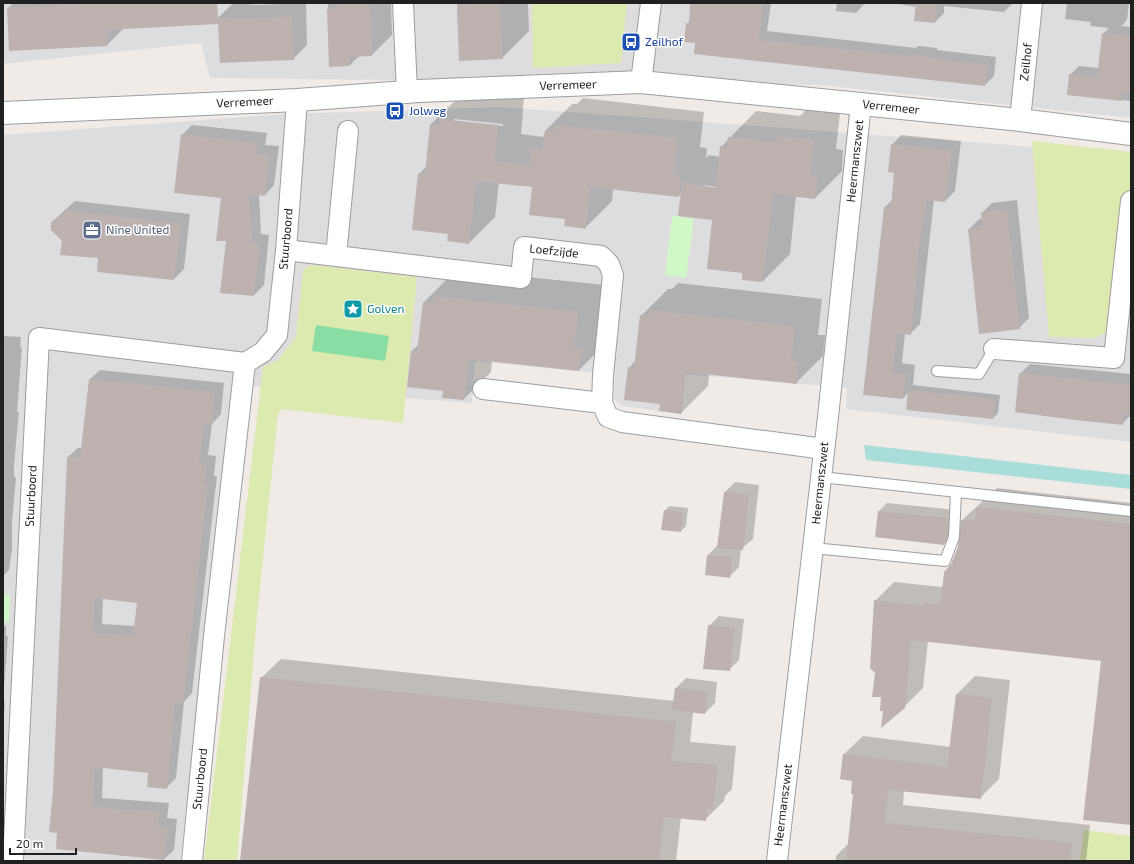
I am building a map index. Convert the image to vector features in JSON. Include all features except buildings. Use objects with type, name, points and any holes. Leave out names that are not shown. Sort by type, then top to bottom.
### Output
[{"type":"street","points":[[404,3],[407,92]]},
{"type":"street","points":[[641,82],[651,3]]},
{"type":"street","name":"Zeilhof","points":[[1020,120],[1032,3]]},
{"type":"street","name":"Verremeer","points":[[3,113],[296,100],[407,92],[641,82],[1020,120],[1131,134]]},
{"type":"street","name":"Stuurboord","points":[[13,861],[39,338],[245,363],[263,352],[277,335],[286,250],[296,100]]},
{"type":"street","name":"Heermanszwet","points":[[777,861],[821,477],[861,104]]},
{"type":"street","points":[[336,256],[348,131]]},
{"type":"street","points":[[994,349],[1114,358],[1131,201]]},
{"type":"street","name":"Loefzijde","points":[[286,250],[521,278],[524,247],[600,256],[610,264],[613,275],[602,403]]},
{"type":"street","name":"Stuurboord","points":[[192,861],[215,628],[245,363]]},
{"type":"street","points":[[483,389],[602,403],[608,417],[622,422],[824,449]]},
{"type":"lane","points":[[937,371],[979,374],[994,349]]},
{"type":"lane","points":[[821,477],[1131,511]]},
{"type":"lane","points":[[813,548],[945,561],[954,537],[956,492]]},
{"type":"shaded area","points":[[3,3],[1131,3],[1131,118],[820,85],[210,78],[201,43],[3,64]]},
{"type":"shaded area","points":[[502,107],[1011,145],[1131,158],[1131,442],[846,409],[847,388],[685,374],[682,414],[622,406],[614,399],[615,375],[475,361],[472,403],[237,385],[180,861],[53,861],[3,858],[3,135],[283,114]]},
{"type":"green space","points":[[532,3],[627,3],[621,63],[533,68]]},
{"type":"green space","points":[[1032,141],[1131,152],[1131,184],[1107,331],[1096,338],[1049,337]]},
{"type":"green space","points":[[672,216],[694,219],[686,278],[665,275]]},
{"type":"green space","points":[[311,265],[417,277],[403,423],[282,409],[278,414],[256,626],[237,861],[204,861],[263,367],[277,361],[296,337],[303,270]]},
{"type":"green space","points":[[316,325],[389,336],[385,361],[312,351]]},
{"type":"green space","points":[[3,595],[10,595],[9,622],[3,622]]},
{"type":"green space","points":[[1084,830],[1131,836],[1131,861],[1080,861]]},
{"type":"water","points":[[864,445],[1131,475],[1131,489],[866,460]]},
{"type":"place","name":"Zeilhof","points":[[631,42]]},
{"type":"place","name":"Jolweg","points":[[395,111]]},
{"type":"place","name":"Nine United","points":[[92,230]]},
{"type":"place","name":"Golven","points":[[353,309]]}]
